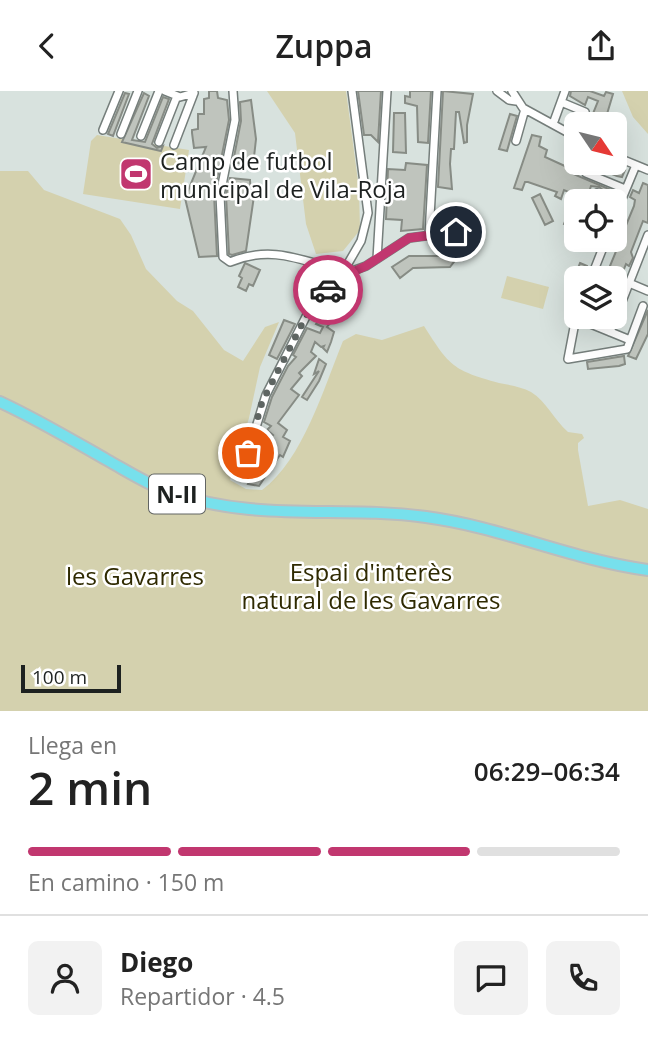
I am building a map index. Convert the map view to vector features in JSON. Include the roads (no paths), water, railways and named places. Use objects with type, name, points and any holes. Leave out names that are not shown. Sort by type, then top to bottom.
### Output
[{"type":"highway","name":"N-II","points":[[0,402],[139,478],[198,501],[275,513],[375,513],[439,519],[595,561],[648,570]]},
{"type":"street","points":[[103,130],[119,91]]},
{"type":"street","points":[[121,134],[138,91]]},
{"type":"street","points":[[141,136],[159,91]]},
{"type":"street","points":[[165,91],[186,97],[195,92]]},
{"type":"street","points":[[233,91],[235,120],[220,195],[223,257],[230,262],[252,254],[268,253],[311,261],[335,269]]},
{"type":"street","points":[[268,468],[248,453],[262,402],[315,299],[339,278],[345,277],[361,241],[368,213],[352,91]]},
{"type":"street","points":[[377,259],[387,91]]},
{"type":"street","points":[[429,235],[437,91]]},
{"type":"street","points":[[497,91],[509,100],[516,101]]},
{"type":"street","points":[[512,91],[516,101],[525,109],[564,130]]},
{"type":"street","points":[[553,124],[565,91]]},
{"type":"street","points":[[174,145],[195,92]]},
{"type":"street","points":[[159,142],[177,96]]},
{"type":"street","points":[[561,102],[585,112]]},
{"type":"street","points":[[516,141],[525,109]]},
{"type":"street","points":[[627,161],[648,170]]},
{"type":"street","points":[[591,175],[625,189],[636,165]]},
{"type":"street","points":[[346,270],[377,259],[409,238],[456,232]]},
{"type":"street","points":[[610,331],[648,235]]},
{"type":"street","points":[[335,269],[340,265],[346,270]]},
{"type":"street","points":[[335,269],[334,273],[339,278]]},
{"type":"street","points":[[629,283],[648,291]]},
{"type":"street","points":[[574,329],[568,359],[627,349],[643,306]]},
{"type":"street","points":[[605,329],[630,340]]},
{"type":"place","name":"Camp de futbol municipal de Vila-Roja","points":[[136,174]]},
{"type":"park label","name":"les Gavarres","points":[[135,575]]},
{"type":"park label","name":"Espai d'interès natural de les Gavarres","points":[[371,585]]}]
